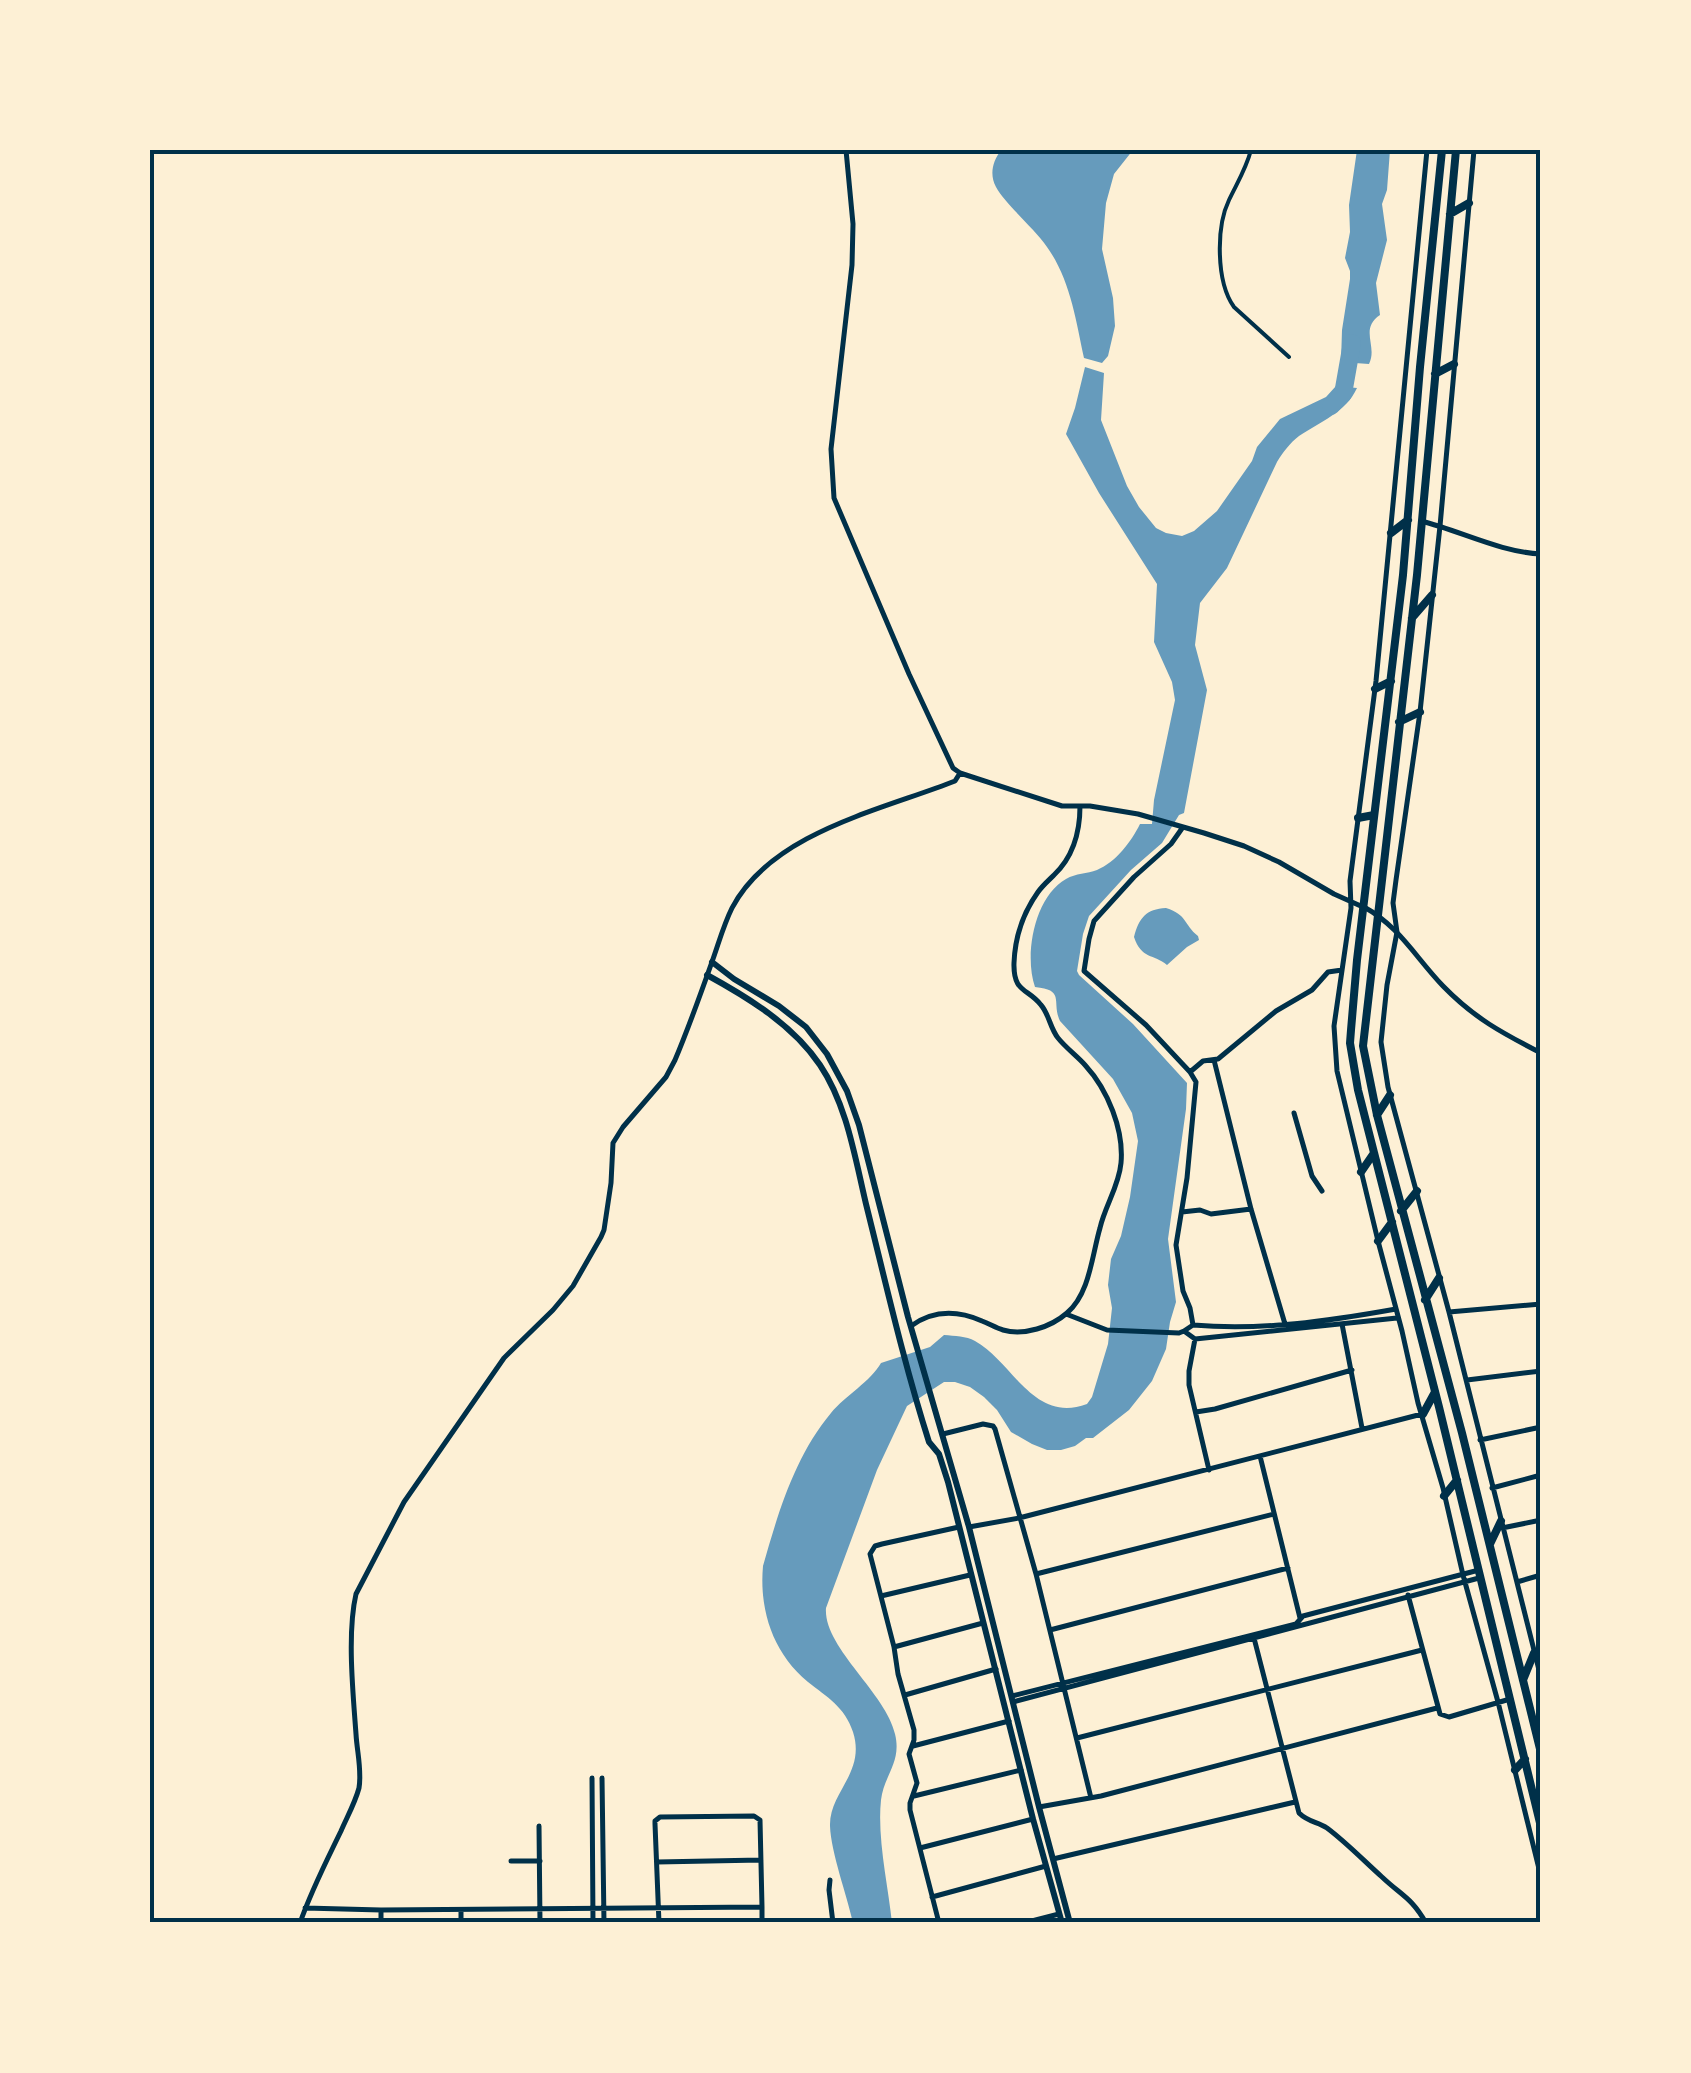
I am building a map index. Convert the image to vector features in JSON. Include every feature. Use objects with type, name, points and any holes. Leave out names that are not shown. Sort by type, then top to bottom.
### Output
[{"type":"main road","points":[[1442,150],[1408,520],[1350,1043],[1358,1090],[1541,1826]]},
{"type":"main road","points":[[1456,150],[1412,618],[1363,1046],[1401,1211],[1541,1753]]},
{"type":"main road","points":[[1450,214],[1470,203]]},
{"type":"main road","points":[[1435,374],[1454,364]]},
{"type":"main road","points":[[1392,533],[1408,520]]},
{"type":"main road","points":[[1412,618],[1432,595]]},
{"type":"main road","points":[[1376,689],[1391,681]]},
{"type":"main road","points":[[1400,722],[1420,712]]},
{"type":"main road","points":[[1358,818],[1374,815]]},
{"type":"main road","points":[[712,962],[796,1019],[820,1044],[836,1068],[859,1124],[910,1326],[970,1527],[1070,1923]]},
{"type":"main road","points":[[707,975],[788,1029],[803,1044],[824,1072],[848,1130],[900,1342],[930,1442],[940,1454],[1060,1919]]},
{"type":"main road","points":[[1377,1114],[1390,1095]]},
{"type":"main road","points":[[1361,1172],[1374,1153]]},
{"type":"main road","points":[[1401,1211],[1416,1192]]},
{"type":"main road","points":[[1378,1242],[1392,1222]]},
{"type":"main road","points":[[1425,1300],[1439,1278]]},
{"type":"main road","points":[[1422,1414],[1434,1392]]},
{"type":"main road","points":[[1444,1496],[1457,1480]]},
{"type":"main road","points":[[1490,1544],[1502,1524]]},
{"type":"main road","points":[[1523,1680],[1534,1653]]},
{"type":"main road","points":[[1516,1770],[1525,1758]]},
{"type":"street","points":[[846,150],[854,224],[830,462],[834,498],[953,768],[1062,806],[1149,817],[1244,846],[1390,922],[1431,974],[1472,1013],[1541,1053]]},
{"type":"street","points":[[1252,150],[1223,216],[1220,242],[1225,287],[1234,306],[1289,357]]},
{"type":"street","points":[[1426,150],[1376,689],[1350,881],[1334,1046],[1418,1403],[1541,1878]]},
{"type":"street","points":[[1474,150],[1440,526],[1420,712],[1393,903],[1397,932],[1381,1042],[1390,1095],[1467,1380],[1541,1678]]},
{"type":"street","points":[[1421,521],[1510,549],[1541,554]]},
{"type":"street","points":[[300,1923],[359,1788],[352,1652],[356,1594],[404,1502],[504,1358],[573,1286],[601,1238],[612,1143],[666,1077],[731,910],[756,874],[776,858],[820,832],[956,781],[960,773]]},
{"type":"street","points":[[910,1326],[926,1316],[947,1312],[971,1316],[1004,1330],[1038,1329],[1066,1314],[1086,1282],[1105,1209],[1118,1181],[1121,1146],[1106,1094],[1086,1066],[1058,1039],[1039,1002],[1019,987],[1013,966],[1016,938],[1026,912],[1074,845],[1080,806]]},
{"type":"street","points":[[1180,826],[1172,844],[1094,920],[1084,971],[1136,1016],[1196,1082],[1176,1245],[1193,1325]]},
{"type":"street","points":[[1190,1072],[1203,1061],[1214,1060],[1276,1011],[1312,990],[1328,972],[1342,970]]},
{"type":"street","points":[[1214,1060],[1285,1324]]},
{"type":"street","points":[[1294,1113],[1312,1176],[1322,1191]]},
{"type":"street","points":[[1182,1212],[1200,1210],[1210,1214],[1252,1209]]},
{"type":"street","points":[[1449,1312],[1541,1304]]},
{"type":"street","points":[[1066,1314],[1108,1330],[1179,1333],[1193,1325],[1253,1328],[1396,1309]]},
{"type":"street","points":[[1184,1331],[1196,1339],[1399,1318]]},
{"type":"street","points":[[1342,1324],[1362,1428]]},
{"type":"street","points":[[1196,1339],[1188,1370],[1189,1384],[1209,1470]]},
{"type":"street","points":[[1196,1412],[1352,1370]]},
{"type":"street","points":[[1467,1380],[1541,1370]]},
{"type":"street","points":[[970,1527],[1019,1518],[1422,1414]]},
{"type":"street","points":[[942,1434],[984,1424],[993,1426],[1036,1574],[1091,1798]]},
{"type":"street","points":[[1480,1440],[1541,1426]]},
{"type":"street","points":[[1260,1456],[1301,1623]]},
{"type":"street","points":[[1492,1488],[1541,1475]]},
{"type":"street","points":[[1036,1574],[1274,1514]]},
{"type":"street","points":[[1502,1524],[1541,1520]]},
{"type":"street","points":[[939,1923],[910,1810],[916,1783],[909,1754],[914,1730],[870,1561],[872,1548],[882,1544],[958,1527]]},
{"type":"street","points":[[1050,1630],[1288,1568]]},
{"type":"street","points":[[1013,1699],[1254,1637],[1463,1575],[1480,1574]]},
{"type":"street","points":[[1408,1594],[1466,1583],[1480,1574]]},
{"type":"street","points":[[881,1596],[972,1575]]},
{"type":"street","points":[[1517,1582],[1541,1575]]},
{"type":"street","points":[[1408,1594],[1437,1708],[1443,1716],[1510,1699]]},
{"type":"street","points":[[894,1646],[984,1623]]},
{"type":"street","points":[[1254,1637],[1300,1813],[1323,1825],[1412,1902],[1426,1923]]},
{"type":"street","points":[[1077,1738],[1422,1650]]},
{"type":"street","points":[[906,1695],[996,1669]]},
{"type":"street","points":[[1038,1808],[1283,1750],[1437,1708]]},
{"type":"street","points":[[913,1746],[1009,1722]]},
{"type":"street","points":[[914,1796],[1021,1770]]},
{"type":"street","points":[[592,1778],[594,1923]]},
{"type":"street","points":[[602,1778],[604,1923]]},
{"type":"street","points":[[1053,1859],[1295,1802]]},
{"type":"street","points":[[659,1923],[655,1821],[660,1817],[758,1818],[762,1923]]},
{"type":"street","points":[[920,1848],[1032,1818]]},
{"type":"street","points":[[539,1826],[540,1923]]},
{"type":"street","points":[[657,1862],[761,1860]]},
{"type":"street","points":[[511,1861],[540,1861]]},
{"type":"street","points":[[932,1896],[1046,1866]]},
{"type":"street","points":[[830,1880],[834,1923]]},
{"type":"street","points":[[305,1908],[762,1907]]},
{"type":"street","points":[[381,1910],[381,1923]]},
{"type":"street","points":[[461,1910],[461,1923]]},
{"type":"street","points":[[1024,1923],[1060,1919]]},
{"type":"water","points":[[1001,150],[1133,150],[1114,174],[1106,203],[1102,249],[1115,326],[1108,356],[1102,363],[1084,358],[1071,300],[1055,259],[996,187],[993,168]]},
{"type":"water","points":[[1357,150],[1390,150],[1382,204],[1387,240],[1376,283],[1380,315],[1371,326],[1369,364],[1341,362],[1350,279],[1345,258],[1350,232],[1349,205]]},
{"type":"water","points":[[1085,367],[1104,373],[1101,420],[1139,507],[1156,528],[1182,536],[1217,511],[1252,461],[1257,447],[1280,419],[1326,397],[1336,386],[1357,388],[1339,410],[1299,436],[1284,451],[1227,568],[1200,603],[1195,645],[1207,690],[1184,813],[1162,843],[1089,916],[1083,934],[1079,975],[1133,1024],[1187,1083],[1168,1239],[1176,1302],[1166,1349],[1152,1381],[1129,1410],[1093,1438],[1061,1450],[1047,1450],[1011,1432],[984,1397],[955,1382],[944,1382],[907,1406],[877,1470],[826,1608],[834,1638],[880,1702],[897,1744],[880,1815],[892,1923],[853,1923],[830,1826],[835,1803],[855,1759],[853,1732],[840,1709],[786,1658],[771,1630],[763,1599],[763,1566],[789,1486],[818,1430],[881,1363],[930,1347],[944,1335],[975,1341],[1025,1388],[1052,1406],[1087,1404],[1108,1344],[1111,1259],[1130,1197],[1138,1141],[1132,1113],[1113,1079],[1060,1021],[1054,994],[1035,987],[1031,960],[1039,913],[1055,888],[1070,877],[1104,866],[1122,851],[1140,824],[1152,824],[1175,700],[1172,682],[1154,642],[1157,584],[1066,434]]},
{"type":"water","points":[[1166,908],[1182,917],[1199,940],[1167,965],[1144,953],[1134,937],[1144,916]]},
{"type":"waterway","points":[[1331,406],[1343,394],[1352,343]]}]
